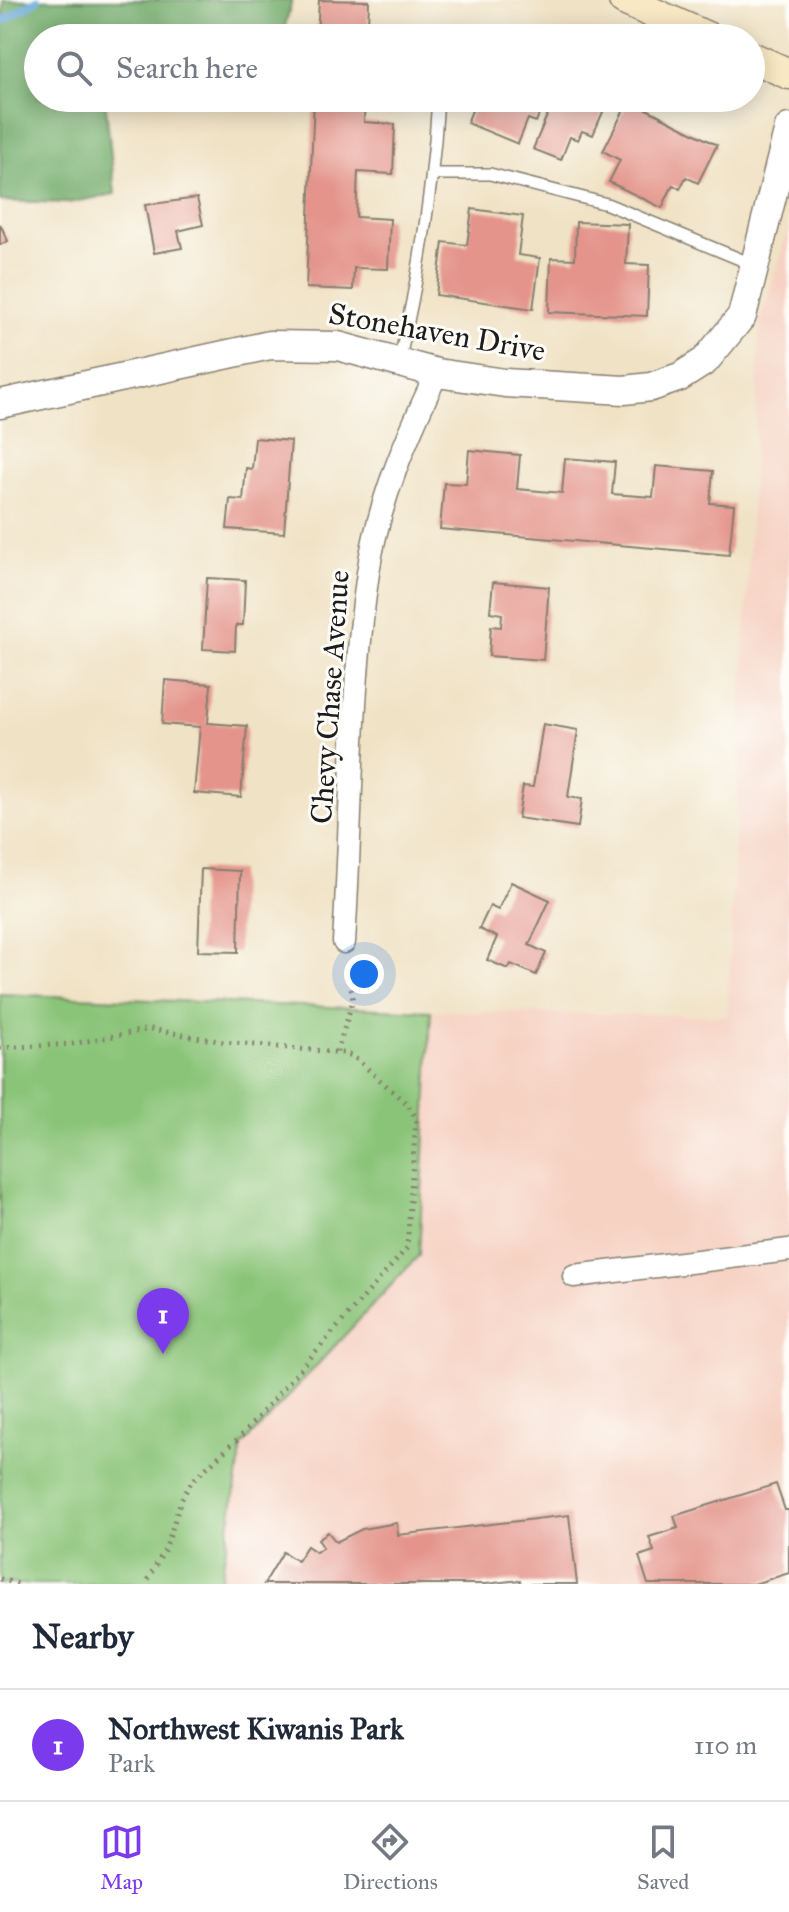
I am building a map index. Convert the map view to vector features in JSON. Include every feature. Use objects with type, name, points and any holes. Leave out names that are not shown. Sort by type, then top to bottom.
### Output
[{"type":"main road","points":[[624,0],[678,24]]},
{"type":"main road","points":[[765,63],[789,74]]},
{"type":"street","name":"Stonehaven Drive","points":[[0,404],[270,345],[338,346],[437,373],[518,384],[624,390],[651,387],[680,377],[705,361],[725,341],[742,316],[789,128]]},
{"type":"street","name":"Chevy Chase Avenue","points":[[344,942],[355,696],[368,571],[387,493],[437,373]]},
{"type":"street","points":[[574,1276],[789,1250]]},
{"type":"lane","points":[[399,362],[423,256],[434,174],[437,112]]},
{"type":"lane","points":[[434,174],[490,174],[607,204],[755,265]]},
{"type":"path","points":[[337,1052],[353,1000],[344,942]]},
{"type":"path","points":[[0,1048],[72,1044],[150,1029],[224,1042],[337,1052],[353,1056],[409,1106],[416,1118],[407,1248],[233,1445],[191,1482],[181,1500],[166,1548],[145,1584]]},
{"type":"path","points":[[0,1579],[19,1584]]},
{"type":"shaded area","points":[[789,227],[789,1584],[220,1584],[242,1447],[419,1254],[431,1011],[727,1016],[760,321]]},
{"type":"green space","points":[[3,0],[292,0],[286,24],[24,24],[24,112],[106,112],[115,194],[68,203],[0,201]]},
{"type":"green space","points":[[0,994],[431,1011],[419,1255],[242,1446],[220,1584],[0,1584]]},
{"type":"building","points":[[319,0],[369,1],[368,24],[318,24]]},
{"type":"building","points":[[313,112],[364,112],[364,122],[395,124],[393,174],[358,172],[356,217],[390,219],[388,269],[354,268],[353,290],[306,288]]},
{"type":"building","points":[[471,112],[540,112],[536,122],[528,119],[518,144],[467,123]]},
{"type":"building","points":[[546,112],[603,112],[593,135],[582,131],[578,140],[570,137],[561,160],[533,149],[548,113]]},
{"type":"building","points":[[623,112],[652,112],[717,145],[698,183],[686,177],[680,189],[673,185],[662,208],[609,182],[620,160],[603,151]]},
{"type":"building","points":[[197,198],[203,225],[178,231],[182,248],[154,253],[145,205]]},
{"type":"building","points":[[472,209],[523,216],[518,255],[540,258],[533,309],[436,295],[443,242],[467,245]]},
{"type":"building","points":[[576,222],[628,224],[626,264],[649,265],[647,316],[549,312],[551,258],[575,259]]},
{"type":"building","points":[[0,224],[8,241],[0,245]]},
{"type":"building","points":[[255,438],[291,441],[284,533],[227,529],[230,499],[243,500],[246,468],[252,469]]},
{"type":"building","points":[[469,450],[520,455],[517,489],[562,493],[565,458],[615,462],[612,494],[653,497],[656,466],[713,471],[710,503],[734,505],[729,555],[440,529],[444,483],[466,484]]},
{"type":"building","points":[[207,578],[245,580],[243,625],[236,625],[235,651],[203,649]]},
{"type":"building","points":[[493,582],[549,587],[543,660],[489,656],[491,626],[501,627],[502,614],[490,612]]},
{"type":"building","points":[[165,680],[211,684],[208,723],[247,726],[241,797],[194,793],[200,727],[162,724]]},
{"type":"building","points":[[543,724],[578,730],[568,797],[582,799],[578,827],[518,818],[523,786],[533,787]]},
{"type":"building","points":[[201,869],[240,871],[238,952],[198,951]]},
{"type":"building","points":[[511,882],[550,900],[529,945],[546,953],[536,975],[511,964],[508,969],[487,960],[497,937],[479,929],[490,906],[498,910]]},
{"type":"building","points":[[776,1484],[785,1510],[789,1510],[789,1573],[754,1584],[648,1584],[639,1556],[654,1551],[649,1537],[678,1528],[674,1516]]},
{"type":"building","points":[[569,1515],[577,1584],[521,1584],[520,1580],[486,1584],[264,1584],[283,1552],[297,1561],[307,1546],[316,1552],[323,1547],[318,1539],[328,1532],[336,1542],[362,1529],[397,1523],[398,1535]]},
{"type":"waterway","points":[[0,23],[37,0]]},
{"type":"place","name":"Northwest Kiwanis Park","points":[[163,1354]]}]
